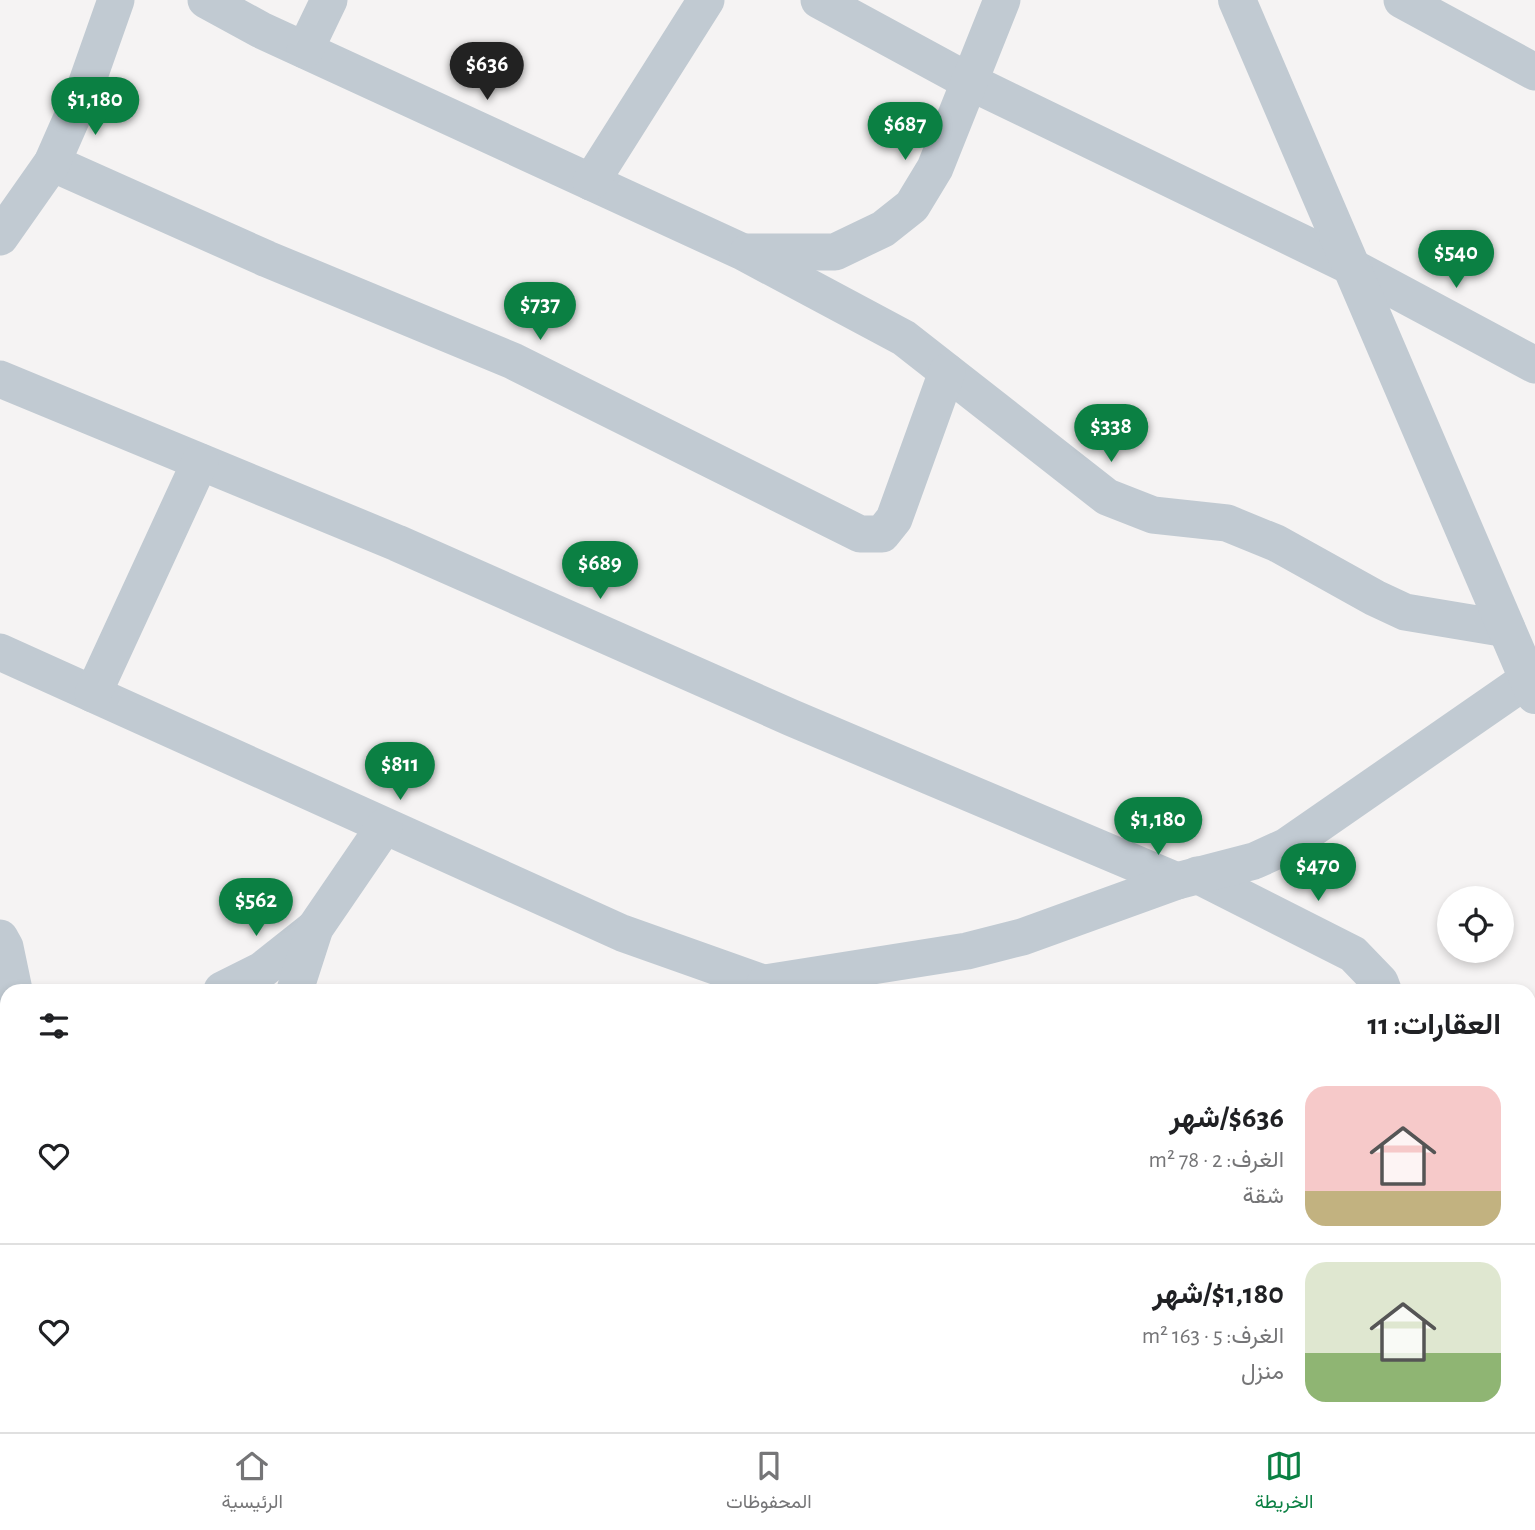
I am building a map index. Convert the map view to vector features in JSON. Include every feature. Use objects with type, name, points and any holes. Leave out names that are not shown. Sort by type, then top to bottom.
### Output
[{"type":"street","points":[[0,237],[52,163],[85,88],[116,0]]},
{"type":"street","points":[[206,0],[261,30],[743,252],[904,338],[1107,498],[1153,515],[1227,523],[1276,543],[1405,612],[1507,629]]},
{"type":"street","points":[[305,50],[329,0]]},
{"type":"street","points":[[591,182],[706,0]]},
{"type":"street","points":[[819,0],[970,82],[1350,266],[1535,365]]},
{"type":"street","points":[[743,252],[835,251],[883,229],[912,206],[935,168],[1002,0]]},
{"type":"street","points":[[1402,0],[1535,72]]},
{"type":"street","points":[[790,984],[967,951],[1022,937],[1187,878],[1254,861],[1287,846],[1533,685],[1350,266],[1239,1]]},
{"type":"street","points":[[52,163],[267,259],[513,360],[860,534],[882,534],[894,519],[947,372]]},
{"type":"street","points":[[0,379],[397,543],[792,718],[1187,878],[1353,954],[1381,984]]},
{"type":"street","points":[[93,694],[200,462]]},
{"type":"street","points":[[0,652],[622,933],[766,984]]},
{"type":"street","points":[[297,984],[315,928],[384,827]]},
{"type":"street","points":[[234,984],[262,970],[315,928]]},
{"type":"street","points":[[0,938],[5,947],[13,984]]}]
